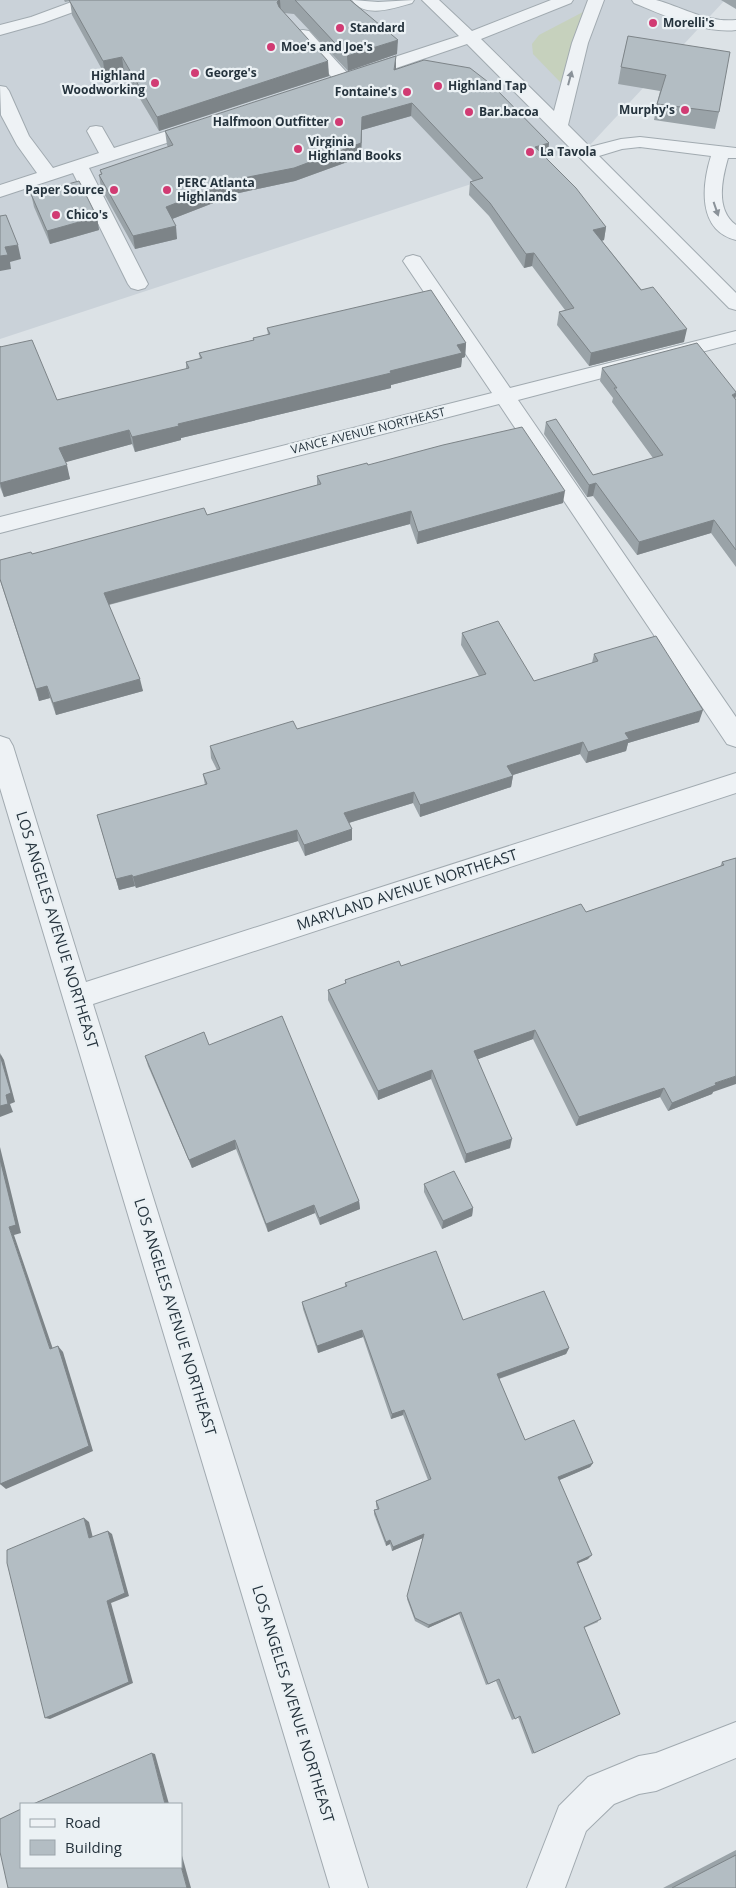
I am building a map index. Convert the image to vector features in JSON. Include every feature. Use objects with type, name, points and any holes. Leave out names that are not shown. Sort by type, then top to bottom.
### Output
[{"type":"street","points":[[0,30],[37,20],[92,0]]},
{"type":"street","points":[[360,0],[377,8],[406,0]]},
{"type":"street","points":[[430,0],[559,125],[736,304]]},
{"type":"street","points":[[325,86],[470,38],[565,0]]},
{"type":"street","points":[[559,125],[578,53],[596,0]]},
{"type":"street","points":[[640,0],[709,24],[731,27],[736,25]]},
{"type":"street","points":[[293,25],[344,80]]},
{"type":"street","points":[[0,91],[21,140],[33,158],[49,174]]},
{"type":"street","points":[[0,190],[222,119]]},
{"type":"street","points":[[96,131],[109,155]]},
{"type":"street","points":[[586,154],[621,144],[640,142],[728,152],[711,194],[724,228],[736,234]]},
{"type":"street","points":[[78,165],[138,284]]},
{"type":"street","points":[[413,262],[506,396],[736,737]]},
{"type":"street","name":"VANCE AVENUE NORTHEAST","points":[[0,525],[736,338]]},
{"type":"street","name":"LOS ANGELES AVENUE NORTHEAST","points":[[0,746],[349,1888]]},
{"type":"street","name":"MARYLAND AVENUE NORTHEAST","points":[[77,997],[736,783]]},
{"type":"street","points":[[546,1888],[572,1819],[601,1790],[639,1775],[656,1772],[736,1740]]},
{"type":"shaded area","points":[[0,0],[725,0],[590,145],[0,339]]},
{"type":"green space","points":[[583,12],[562,84],[533,54],[532,44],[539,35]]},
{"type":"building","points":[[69,0],[279,0],[277,2],[279,7],[328,61],[157,117],[122,57],[103,61]]},
{"type":"building","points":[[295,0],[350,0],[398,40],[347,56]]},
{"type":"building","points":[[628,36],[730,52],[719,112],[657,104],[666,75],[621,67]]},
{"type":"building","points":[[396,56],[394,70],[424,60],[470,68],[492,85],[549,143],[535,147],[576,188],[606,227],[593,230],[641,290],[653,287],[687,329],[591,353],[559,312],[574,308],[534,253],[526,254],[490,203],[470,182],[483,178],[412,103],[362,117],[361,143],[294,168],[238,179],[166,207],[176,226],[133,236],[99,175],[102,174],[100,170],[173,145],[165,131]]},
{"type":"building","points":[[79,181],[97,217],[47,231],[31,194]]},
{"type":"building","points":[[6,215],[18,245],[5,247],[8,255],[0,256],[0,216]]},
{"type":"building","points":[[431,290],[466,343],[457,345],[462,353],[390,371],[391,373],[178,424],[179,426],[132,437],[129,430],[59,448],[67,465],[0,483],[0,347],[32,340],[57,400],[189,368],[186,362],[202,358],[199,353],[254,340],[253,338],[270,334],[267,328]]},
{"type":"building","points":[[697,343],[736,392],[732,395],[736,400],[736,550],[714,520],[639,542],[596,483],[589,485],[546,422],[556,419],[593,475],[663,455],[614,388],[617,388],[602,368]]},
{"type":"building","points":[[522,427],[565,491],[418,532],[411,511],[104,593],[140,679],[53,703],[47,686],[36,689],[0,579],[0,560],[31,552],[32,554],[204,508],[207,515],[321,484],[317,476]]},
{"type":"building","points":[[498,621],[534,681],[598,661],[594,654],[656,636],[703,710],[625,733],[629,739],[588,752],[583,742],[507,766],[513,776],[420,805],[414,792],[344,813],[352,829],[304,845],[297,830],[133,877],[132,875],[116,879],[97,815],[207,784],[203,774],[220,769],[210,746],[293,721],[297,729],[486,674],[462,633]]},
{"type":"building","points":[[736,858],[736,1076],[715,1083],[716,1085],[672,1103],[664,1088],[579,1117],[535,1030],[474,1051],[512,1139],[466,1154],[432,1070],[378,1091],[328,990],[346,983],[345,980],[399,961],[401,966],[581,904],[586,912],[724,865],[722,862]]},
{"type":"building","points":[[282,1016],[359,1201],[319,1218],[314,1205],[266,1224],[235,1140],[189,1160],[145,1056],[204,1032],[209,1045]]},
{"type":"building","points":[[0,1055],[11,1093],[6,1095],[8,1104],[0,1106]]},
{"type":"building","points":[[0,1159],[16,1225],[9,1227],[50,1349],[58,1346],[89,1446],[0,1484]]},
{"type":"building","points":[[454,1171],[473,1208],[443,1221],[424,1184]]},
{"type":"building","points":[[436,1251],[463,1320],[544,1291],[569,1348],[497,1374],[525,1440],[574,1420],[593,1463],[558,1477],[592,1555],[577,1562],[601,1619],[584,1627],[620,1714],[534,1753],[520,1716],[515,1719],[499,1679],[488,1684],[461,1612],[429,1625],[415,1618],[407,1596],[424,1534],[393,1547],[390,1540],[386,1542],[374,1510],[379,1509],[376,1501],[431,1479],[404,1410],[392,1414],[362,1330],[317,1346],[302,1302],[347,1286],[345,1283]]},
{"type":"building","points":[[84,1518],[89,1538],[108,1531],[125,1593],[107,1601],[129,1682],[45,1718],[7,1563],[7,1550]]},
{"type":"building","points":[[152,1753],[165,1803],[35,1803]]},
{"type":"building","points":[[20,1809],[20,1868],[182,1868],[187,1888],[8,1888],[0,1852],[0,1819]]},
{"type":"building","points":[[736,1855],[736,1888],[672,1888]]},
{"type":"place","name":"Morelli's","points":[[653,23]]},
{"type":"place","name":"Standard","points":[[340,28]]},
{"type":"place","name":"Moe's and Joe's","points":[[271,47]]},
{"type":"place","name":"George's","points":[[195,73]]},
{"type":"place","name":"Highland Woodworking","points":[[155,83]]},
{"type":"place","name":"Highland Tap","points":[[438,86]]},
{"type":"place","name":"Fontaine's","points":[[407,92]]},
{"type":"place","name":"Murphy's","points":[[685,110]]},
{"type":"place","name":"Bar.bacoa","points":[[469,112]]},
{"type":"place","name":"Halfmoon Outfitter","points":[[339,122]]},
{"type":"place","name":"Virginia Highland Books","points":[[298,149]]},
{"type":"place","name":"La Tavola","points":[[530,152]]},
{"type":"place","name":"Paper Source","points":[[114,190]]},
{"type":"place","name":"PERC Atlanta Highlands","points":[[167,190]]},
{"type":"place","name":"Chico's","points":[[56,215]]}]
